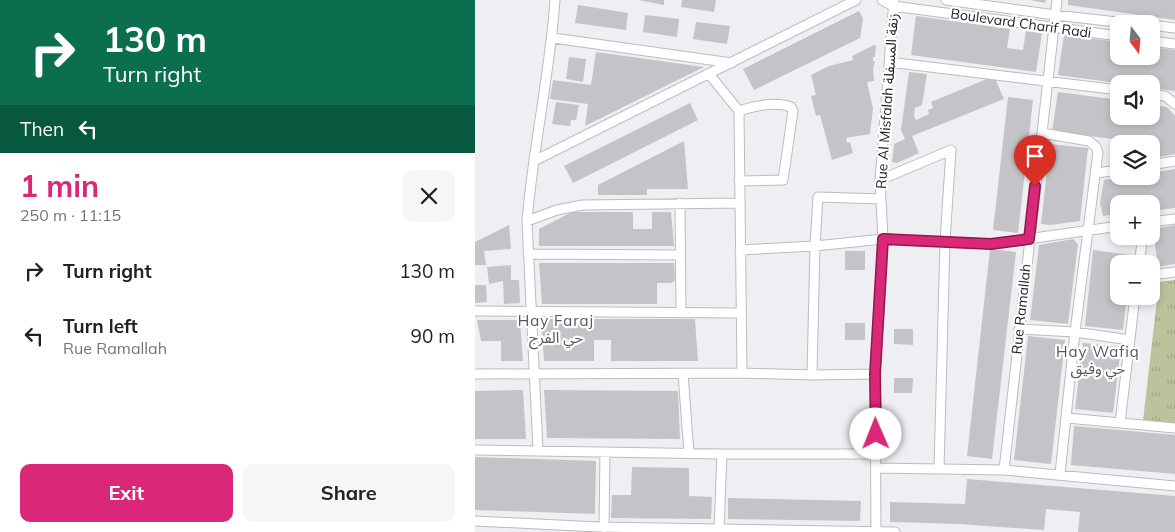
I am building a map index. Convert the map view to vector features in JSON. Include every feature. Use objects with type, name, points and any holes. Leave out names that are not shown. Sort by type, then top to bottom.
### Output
[{"type":"street","points":[[538,450],[527,220],[529,193],[553,38],[555,0]]},
{"type":"street","points":[[534,161],[856,0]]},
{"type":"street","points":[[882,0],[893,3]]},
{"type":"street","name":"Boulevard Charif Radi","points":[[946,0],[1110,21]]},
{"type":"street","name":"Rue Ramallah","points":[[1004,470],[1057,0]]},
{"type":"street","name":"Boulevard Charif Radi","points":[[893,3],[1110,35]]},
{"type":"street","name":"Rue Al Misfalah زنقة المسفلة","points":[[876,532],[875,374],[883,239],[879,180],[893,3]]},
{"type":"street","points":[[1160,27],[1175,28]]},
{"type":"street","points":[[553,38],[732,63]]},
{"type":"street","points":[[1160,42],[1175,44]]},
{"type":"street","points":[[889,62],[1110,89]]},
{"type":"street","points":[[709,74],[739,110],[742,373]]},
{"type":"street","points":[[1160,95],[1165,96],[1175,104]]},
{"type":"street","points":[[739,110],[755,105],[786,105],[791,107],[793,111],[783,180],[739,181]]},
{"type":"street","points":[[1042,134],[1089,141],[1093,143],[1098,152],[1075,332],[1060,474]]},
{"type":"street","points":[[879,180],[951,150],[945,241],[939,469]]},
{"type":"street","points":[[1160,164],[1175,161]]},
{"type":"street","points":[[1096,173],[1110,171]]},
{"type":"street","points":[[812,375],[818,197],[881,198]]},
{"type":"street","points":[[680,203],[681,311]]},
{"type":"street","points":[[527,220],[557,210],[583,205],[739,203]]},
{"type":"street","points":[[1160,220],[1175,218]]},
{"type":"street","points":[[740,250],[815,246],[883,239],[991,244],[1110,227]]},
{"type":"street","points":[[528,254],[680,255]]},
{"type":"street","points":[[1160,274],[1175,272]]},
{"type":"street","points":[[1120,423],[1134,305]]},
{"type":"street","points":[[475,311],[681,311],[740,313]]},
{"type":"street","points":[[1019,329],[1075,332],[1130,340]]},
{"type":"street","points":[[475,374],[875,374]]},
{"type":"street","points":[[683,374],[689,454]]},
{"type":"street","points":[[1067,418],[1175,428]]},
{"type":"street","points":[[475,450],[689,454],[876,454]]},
{"type":"street","points":[[601,529],[605,452]]},
{"type":"street","points":[[719,530],[721,454]]},
{"type":"street","points":[[876,468],[1004,470],[1175,486]]},
{"type":"street","points":[[475,521],[638,530],[895,532]]},
{"type":"green space","points":[[1175,280],[1175,424],[1143,421],[1156,305],[1160,305],[1160,282]]},
{"type":"building","points":[[638,0],[664,0],[664,5]]},
{"type":"building","points":[[682,0],[716,0],[714,12],[681,7]]},
{"type":"building","points":[[1030,0],[1046,0],[1045,3]]},
{"type":"building","points":[[1068,0],[1175,0],[1175,20],[1160,18],[1160,15],[1139,15],[1068,5]]},
{"type":"building","points":[[578,5],[628,13],[626,30],[575,23]]},
{"type":"building","points":[[859,11],[863,19],[860,38],[754,90],[743,69]]},
{"type":"building","points":[[645,15],[679,19],[677,37],[643,32]]},
{"type":"building","points":[[916,16],[1010,29],[1007,48],[1023,50],[1026,31],[1042,33],[1036,72],[911,55]]},
{"type":"building","points":[[696,22],[730,26],[727,44],[693,39]]},
{"type":"building","points":[[1064,35],[1110,41],[1110,65],[1160,65],[1160,48],[1175,50],[1175,91],[1160,89],[1160,75],[1110,75],[1110,82],[1058,75]]},
{"type":"building","points":[[874,45],[876,46],[875,57],[873,57],[873,61],[875,61],[873,69],[874,81],[867,82],[873,108],[870,134],[846,138],[847,143],[850,142],[853,153],[832,160],[820,115],[816,116],[811,96],[816,95],[811,75],[829,66],[853,60],[852,56]]},
{"type":"building","points":[[596,52],[704,67],[585,126],[588,104],[550,99],[553,80],[591,85]]},
{"type":"building","points":[[569,57],[586,59],[583,82],[566,79]]},
{"type":"building","points":[[909,72],[927,74],[922,105],[915,108],[914,116],[916,120],[929,114],[928,110],[933,108],[931,102],[994,76],[1004,99],[912,136],[919,153],[897,163],[892,162],[894,144],[905,139],[901,130]]},
{"type":"building","points":[[1058,92],[1110,99],[1110,125],[1160,125],[1160,106],[1167,107],[1175,116],[1175,154],[1160,157],[1160,135],[1110,135],[1110,139],[1052,131]]},
{"type":"building","points":[[1008,97],[1033,100],[1018,233],[993,230]]},
{"type":"building","points":[[556,102],[579,105],[576,120],[571,120],[570,126],[552,124]]},
{"type":"building","points":[[690,103],[698,120],[573,183],[564,166]]},
{"type":"building","points":[[684,141],[688,189],[647,189],[647,195],[598,195],[598,185]]},
{"type":"building","points":[[1050,144],[1088,148],[1080,221],[1050,225],[1041,224]]},
{"type":"building","points":[[1175,169],[1175,208],[1160,210],[1160,195],[1110,195],[1110,215],[1103,216],[1100,203],[1104,180],[1110,179],[1110,185],[1160,185],[1160,172]]},
{"type":"building","points":[[572,212],[633,212],[633,229],[652,229],[652,212],[671,212],[674,246],[539,246],[539,229]]},
{"type":"building","points":[[509,225],[511,249],[484,251],[486,265],[475,265],[475,242]]},
{"type":"building","points":[[1175,225],[1175,264],[1160,267],[1160,255],[1156,255],[1155,245],[1160,245],[1160,228]]},
{"type":"building","points":[[1073,239],[1078,244],[1068,324],[1030,320],[1039,245]]},
{"type":"building","points":[[990,249],[1016,252],[992,459],[967,456]]},
{"type":"building","points":[[1093,250],[1131,255],[1110,255],[1110,305],[1126,305],[1123,330],[1085,326]]},
{"type":"building","points":[[845,251],[865,251],[865,270],[845,270]]},
{"type":"building","points":[[539,263],[674,263],[675,280],[672,283],[657,283],[657,304],[542,304]]},
{"type":"building","points":[[511,265],[511,280],[519,280],[520,303],[504,304],[503,281],[489,284],[487,267]]},
{"type":"building","points":[[475,285],[486,285],[487,302],[475,303]]},
{"type":"building","points":[[541,319],[695,319],[698,361],[611,361],[611,340],[594,340],[594,361],[544,361]]},
{"type":"building","points":[[477,320],[520,320],[523,361],[501,361],[501,341],[481,341]]},
{"type":"building","points":[[845,323],[865,323],[865,340],[845,340]]},
{"type":"building","points":[[894,329],[913,329],[913,345],[894,344]]},
{"type":"building","points":[[1028,336],[1065,340],[1051,464],[1014,460]]},
{"type":"building","points":[[1083,343],[1121,347],[1113,413],[1075,409]]},
{"type":"building","points":[[894,378],[913,378],[912,393],[894,393]]},
{"type":"building","points":[[523,390],[526,439],[475,439],[475,391]]},
{"type":"building","points":[[544,390],[678,391],[680,439],[547,438]]},
{"type":"building","points":[[1074,426],[1175,435],[1175,474],[1071,465]]},
{"type":"building","points":[[475,457],[596,461],[595,514],[475,510]]},
{"type":"building","points":[[632,467],[689,468],[689,496],[712,497],[711,519],[611,518],[612,495],[631,495]]},
{"type":"building","points":[[967,479],[1175,496],[1175,532],[1078,532],[1080,512],[1046,509],[1044,530],[959,524],[890,522],[890,502],[965,504]]},
{"type":"building","points":[[728,498],[861,501],[860,521],[728,519]]},
{"type":"district","name":"Hay Faraj حي الفرج","points":[[556,328]]},
{"type":"district","name":"Hay Wafiq حي وفيق","points":[[1098,360]]},
{"type":"route","points":[[876,434],[875,374],[883,239],[991,244],[1029,239],[1035,186]]}]
